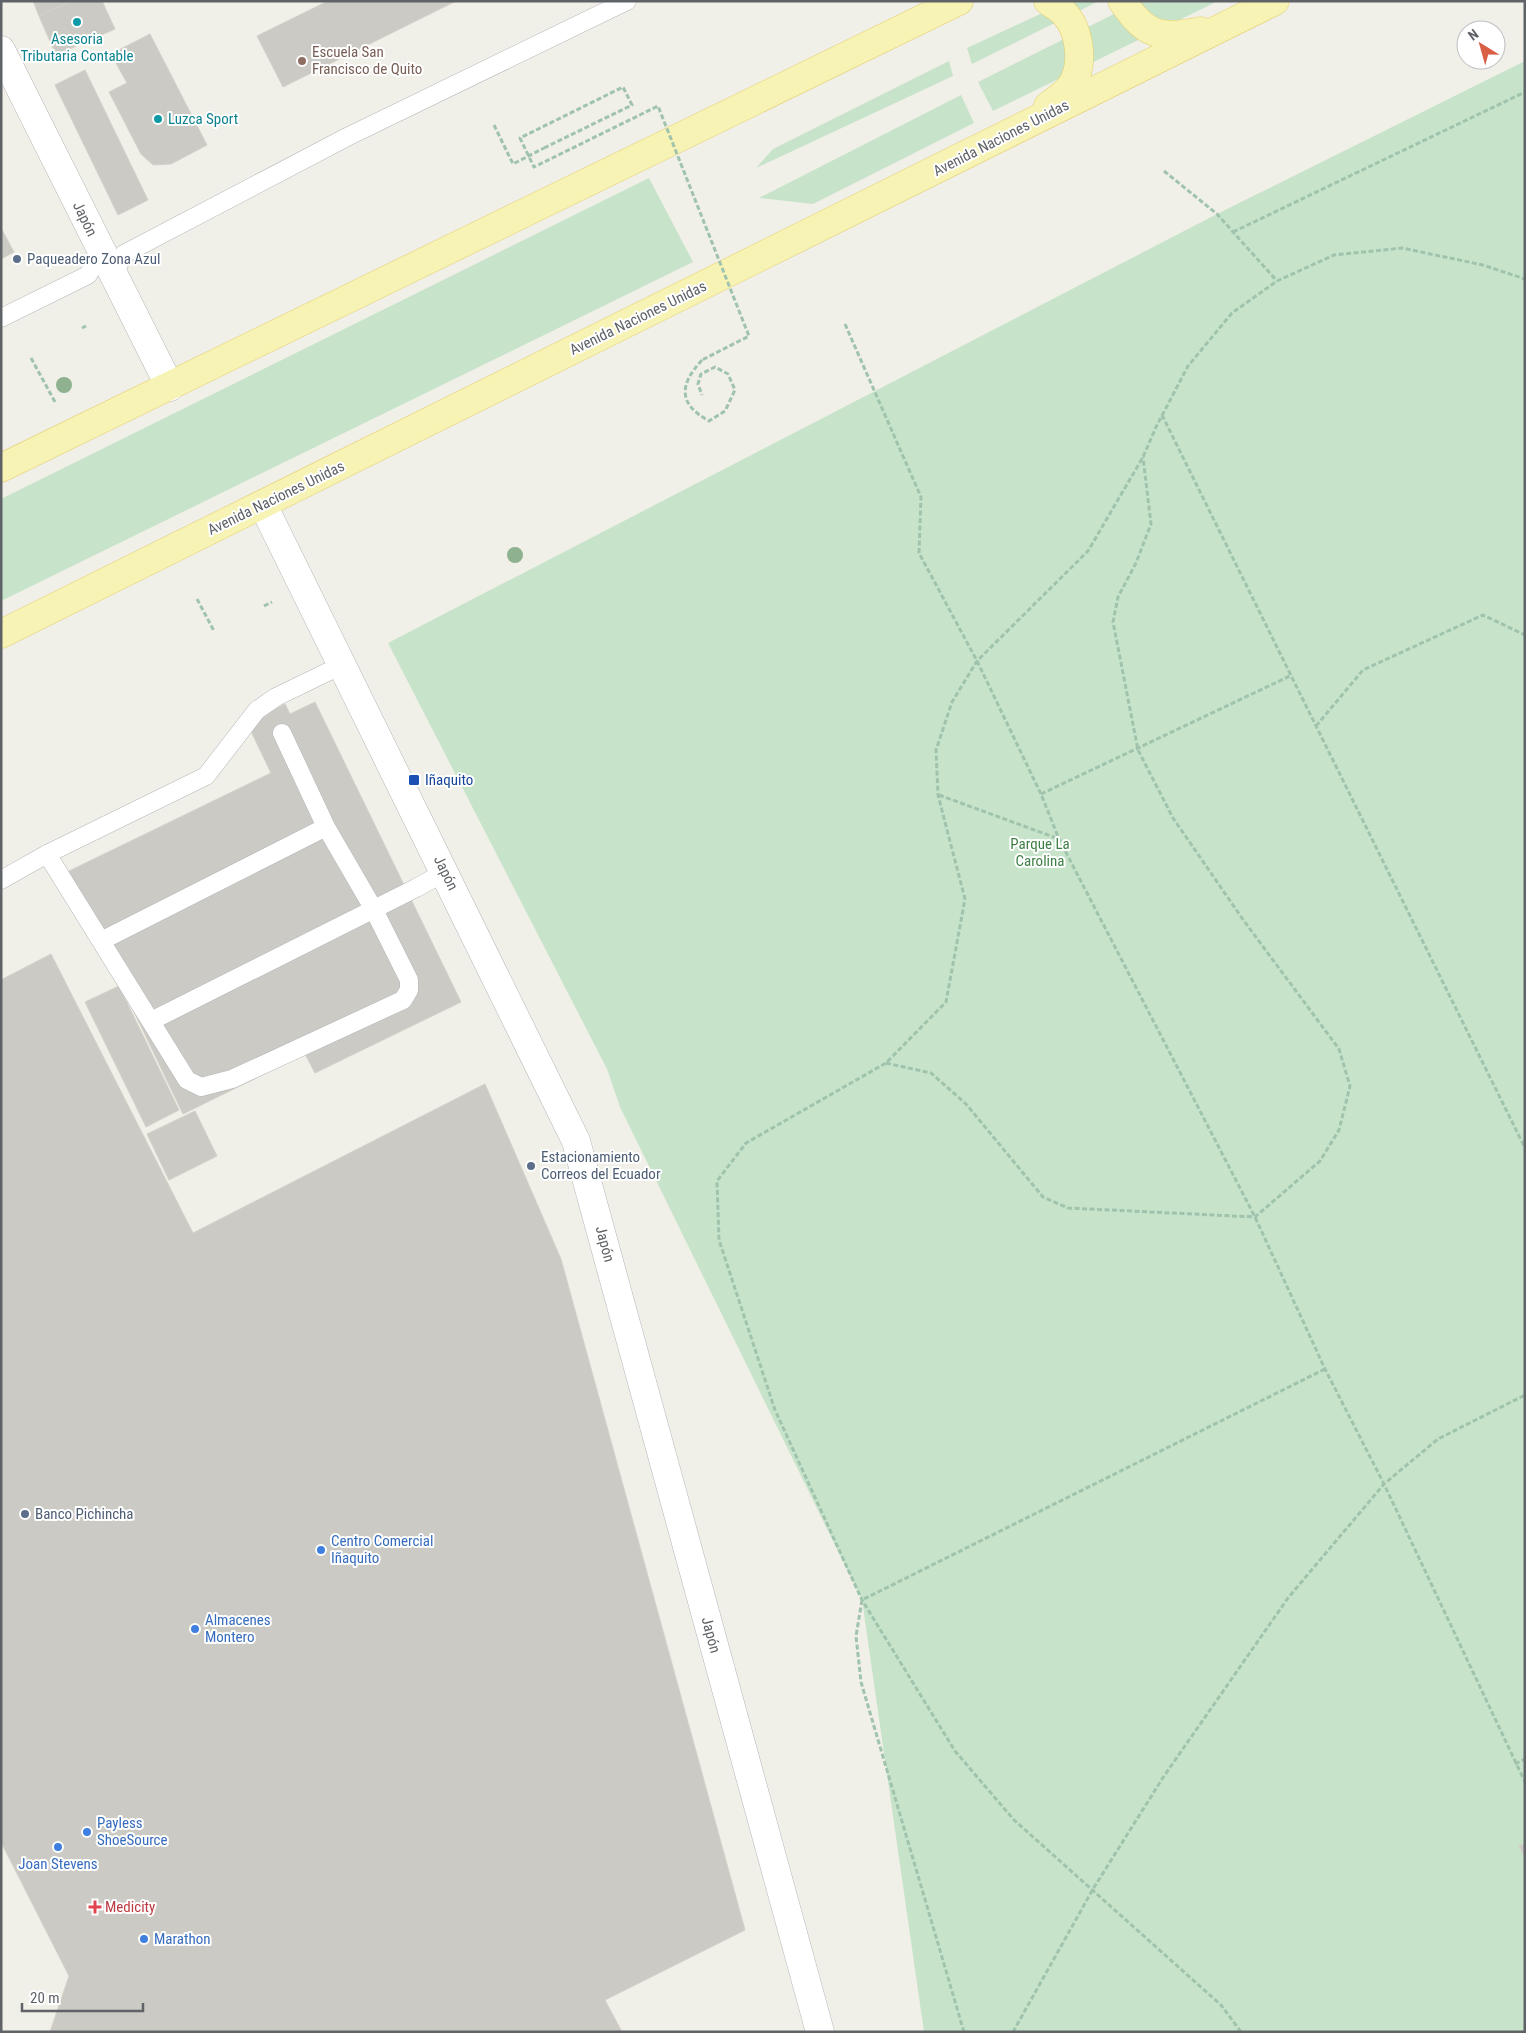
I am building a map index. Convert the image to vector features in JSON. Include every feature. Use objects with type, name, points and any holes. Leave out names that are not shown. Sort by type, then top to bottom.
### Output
[{"type":"main road","points":[[1,468],[959,1]]},
{"type":"main road","points":[[983,147],[1050,105],[1071,85],[1078,67],[1079,48],[1075,32],[1064,13],[1048,1]]},
{"type":"main road","points":[[1122,1],[1136,22],[1156,35],[1188,34],[1224,26]]},
{"type":"main road","name":"Avenida Naciones Unidas","points":[[1,634],[1275,1]]},
{"type":"street","name":"Japón","points":[[1,50],[170,387]]},
{"type":"street","name":"Japón","points":[[263,505],[576,1141],[820,2032]]},
{"type":"lane","points":[[114,275],[124,254],[347,137],[627,1]]},
{"type":"lane","points":[[1,318],[88,275],[101,251]]},
{"type":"lane","points":[[1,880],[47,854],[206,776],[257,710],[276,697],[342,665]]},
{"type":"lane","points":[[47,854],[187,1080],[200,1087],[232,1079],[403,1000],[409,990],[409,980],[373,908],[326,827],[282,734]]},
{"type":"lane","points":[[101,941],[326,827]]},
{"type":"lane","points":[[151,1021],[445,872]]},
{"type":"path","points":[[494,125],[513,164],[544,148],[632,105],[622,87],[520,138],[534,167],[658,106],[748,336],[702,360],[688,375],[684,395],[693,412],[709,421],[725,411],[735,390],[728,374],[715,367],[701,374],[698,384],[702,395]]},
{"type":"path","points":[[1234,232],[1525,92]]},
{"type":"path","points":[[1164,171],[1217,214],[1277,281]]},
{"type":"path","points":[[1241,2032],[1221,2005],[1014,1820],[956,1751],[862,1600],[775,1410],[719,1240],[717,1182],[746,1143],[886,1063],[946,1002],[965,899],[938,795],[936,750],[952,702],[977,661],[1088,551],[1143,457],[1162,415],[1188,366],[1232,313],[1277,281],[1334,255],[1402,248],[1483,265],[1525,279]]},
{"type":"path","points":[[845,324],[921,497],[919,553],[977,661],[1041,794],[1059,839],[1255,1217],[1324,1368],[1384,1484],[1525,1782]]},
{"type":"path","points":[[31,358],[58,407]]},
{"type":"path","points":[[1162,415],[1525,1148]]},
{"type":"path","points":[[886,1063],[931,1073],[966,1104],[1043,1197],[1068,1208],[1255,1217],[1320,1161],[1339,1130],[1350,1086],[1338,1049],[1244,921],[1173,818],[1138,750],[1113,622],[1118,597],[1136,563],[1151,524],[1143,457]]},
{"type":"path","points":[[197,599],[214,632]]},
{"type":"path","points":[[1316,726],[1363,670],[1483,615],[1525,635]]},
{"type":"path","points":[[1041,794],[1292,676]]},
{"type":"path","points":[[938,795],[1059,839]]},
{"type":"path","points":[[862,1600],[1324,1368]]},
{"type":"path","points":[[1013,2032],[1093,1889],[1164,1776],[1288,1598],[1384,1484],[1438,1439],[1525,1396]]},
{"type":"path","points":[[862,1600],[856,1636],[861,1682],[964,2032]]},
{"type":"path","points":[[1515,1764],[1525,1759]]},
{"type":"green space","points":[[1068,1],[1099,1],[972,64],[967,48]]},
{"type":"green space","points":[[1140,1],[1218,1],[993,111],[978,82]]},
{"type":"green space","points":[[949,61],[953,76],[756,168],[773,149]]},
{"type":"green space","name":"Parque La Carolina","points":[[1525,61],[1525,2032],[924,2032],[862,1600],[620,1107],[607,1069],[388,643],[1217,214]]},
{"type":"green space","points":[[961,95],[974,123],[813,204],[759,198]]},
{"type":"green space","points":[[649,178],[693,262],[1,601],[1,499]]},
{"type":"building","points":[[33,1],[72,1],[39,16]]},
{"type":"building","name":"Asesoria Tributaria Contable","points":[[72,1],[102,1],[115,29],[56,55],[39,16]]},
{"type":"building","name":"Escuela San Francisco de Quito","points":[[328,1],[456,1],[283,87],[257,36]]},
{"type":"building","name":"Luzca Sport","points":[[150,34],[207,145],[171,164],[153,165],[141,154],[109,92],[127,83],[111,54]]},
{"type":"building","points":[[85,70],[148,200],[118,215],[55,85]]},
{"type":"building","points":[[1,228],[14,252],[1,259]]},
{"type":"building","points":[[315,702],[461,1002],[315,1073],[305,1054],[183,1114],[67,872],[271,773],[247,723],[285,704],[290,714]]},
{"type":"building","name":"Centro Comercial Iñaquito","points":[[51,954],[193,1233],[485,1084],[561,1259],[745,1930],[605,2000],[622,2032],[50,2032],[69,1976],[1,1842],[1,980]]},
{"type":"building","points":[[119,986],[179,1110],[146,1127],[85,1002]]},
{"type":"building","points":[[195,1111],[217,1156],[169,1180],[147,1134]]},
{"type":"building","points":[[1525,1843],[1525,1858],[1519,1846]]},
{"type":"place","name":"Asesoria Tributaria Contable","points":[[77,22]]},
{"type":"place","name":"Escuela San Francisco de Quito","points":[[302,61]]},
{"type":"place","name":"Luzca Sport","points":[[158,119]]},
{"type":"place","name":"Paqueadero Zona Azul","points":[[17,259]]},
{"type":"place","name":"Iñaquito","points":[[414,780]]},
{"type":"place","name":"Estacionamiento Correos del Ecuador","points":[[531,1166]]},
{"type":"place","name":"Banco Pichincha","points":[[25,1514]]},
{"type":"place","name":"Centro Comercial Iñaquito","points":[[321,1550]]},
{"type":"place","name":"Almacenes Montero","points":[[195,1629]]},
{"type":"place","name":"Payless ShoeSource","points":[[87,1832]]},
{"type":"place","name":"Joan Stevens","points":[[58,1847]]},
{"type":"place","name":"Medicity","points":[[95,1907]]},
{"type":"place","name":"Marathon","points":[[144,1939]]}]
